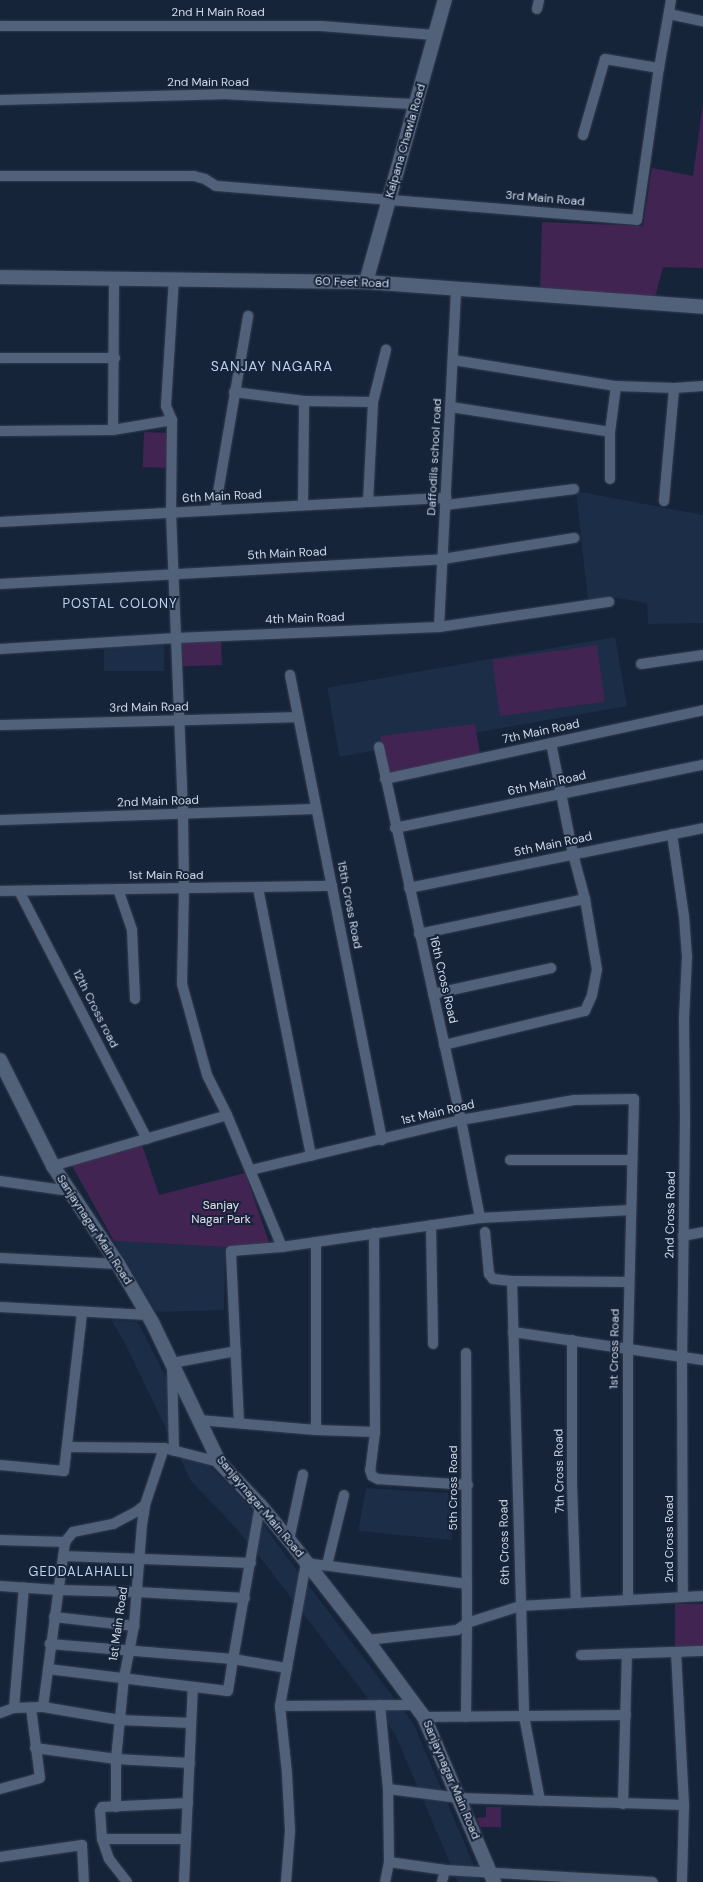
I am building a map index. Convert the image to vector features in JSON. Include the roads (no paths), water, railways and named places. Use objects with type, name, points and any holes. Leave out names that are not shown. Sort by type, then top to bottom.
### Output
[{"type":"street","name":"Kalpana Chawla Road","points":[[366,282],[445,0]]},
{"type":"street","name":"3rd Main Road","points":[[0,176],[194,176],[205,179],[216,186],[637,220],[659,68],[671,0]]},
{"type":"street","points":[[669,14],[703,21]]},
{"type":"street","name":"2nd H Main Road","points":[[0,26],[321,26],[435,35]]},
{"type":"street","points":[[583,135],[605,59],[659,68]]},
{"type":"street","name":"2nd Main Road","points":[[0,100],[222,94],[416,104]]},
{"type":"street","name":"60 Feet Road","points":[[0,276],[366,282],[703,307]]},
{"type":"street","points":[[114,278],[114,430]]},
{"type":"street","points":[[174,278],[166,406],[172,420],[171,512],[183,814],[184,889],[182,984],[207,1075],[227,1115],[251,1170],[282,1247]]},
{"type":"street","name":"Daffodils school road","points":[[440,627],[456,288]]},
{"type":"street","points":[[215,510],[248,316]]},
{"type":"street","points":[[368,502],[373,402],[386,350]]},
{"type":"street","points":[[0,358],[115,358]]},
{"type":"street","points":[[453,360],[616,386],[674,388],[703,386]]},
{"type":"street","points":[[610,479],[610,432],[616,386]]},
{"type":"street","points":[[664,501],[674,388]]},
{"type":"street","points":[[234,392],[304,401],[373,402]]},
{"type":"street","points":[[303,505],[304,401]]},
{"type":"street","points":[[451,407],[610,432]]},
{"type":"street","points":[[0,431],[114,430],[172,420]]},
{"type":"street","name":"6th Main Road","points":[[0,522],[303,505],[446,501],[574,489]]},
{"type":"street","name":"5th Main Road","points":[[0,584],[443,559],[574,538]]},
{"type":"street","name":"4th Main Road","points":[[0,649],[176,638],[440,627],[609,602]]},
{"type":"street","points":[[641,664],[703,655]]},
{"type":"street","name":"15th Cross Road","points":[[290,675],[382,1140]]},
{"type":"street","name":"7th Main Road","points":[[385,780],[703,710]]},
{"type":"street","name":"3rd Main Road","points":[[0,725],[298,717]]},
{"type":"street","points":[[444,1045],[585,1011],[592,996],[597,970],[585,899],[573,854],[551,743]]},
{"type":"street","name":"16th Cross Road","points":[[379,747],[395,828],[461,1120],[480,1218]]},
{"type":"street","name":"6th Main Road","points":[[395,828],[703,765]]},
{"type":"street","name":"2nd Main Road","points":[[0,820],[316,809]]},
{"type":"street","name":"5th Main Road","points":[[409,888],[703,828]]},
{"type":"street","name":"2nd Cross Road","points":[[672,834],[684,916],[687,957],[684,1018],[686,1120],[682,1357],[683,1597]]},
{"type":"street","name":"1st Main Road","points":[[0,891],[332,886]]},
{"type":"street","points":[[258,888],[311,1156]]},
{"type":"street","points":[[118,889],[132,930],[135,998]]},
{"type":"street","name":"12th Cross road","points":[[19,891],[147,1139]]},
{"type":"street","points":[[419,934],[585,899]]},
{"type":"street","points":[[433,994],[551,968]]},
{"type":"street","name":"Sanjaynagar Main Road","points":[[0,1060],[53,1166],[118,1264],[147,1315],[220,1462],[260,1505],[289,1540],[367,1640],[424,1717],[492,1877]]},
{"type":"street","name":"1st Main Road","points":[[251,1170],[461,1120],[574,1100],[634,1099]]},
{"type":"street","name":"1st Cross Road","points":[[628,1600],[628,1347],[634,1099]]},
{"type":"street","points":[[53,1166],[227,1115]]},
{"type":"street","points":[[510,1160],[632,1160]]},
{"type":"street","points":[[0,1181],[69,1191]]},
{"type":"street","points":[[239,1423],[231,1251],[282,1247],[480,1218],[631,1210]]},
{"type":"street","points":[[431,1225],[433,1344]]},
{"type":"street","points":[[485,1232],[490,1278],[512,1281],[629,1282]]},
{"type":"street","points":[[683,1236],[703,1232]]},
{"type":"street","points":[[374,1233],[375,1432],[370,1470],[372,1476],[378,1479],[468,1485]]},
{"type":"street","points":[[316,1242],[316,1430]]},
{"type":"street","points":[[0,1258],[118,1264]]},
{"type":"street","name":"6th Cross Road","points":[[512,1281],[524,1716],[540,1801]]},
{"type":"street","points":[[0,1307],[147,1315]]},
{"type":"street","points":[[0,1465],[64,1471],[82,1312]]},
{"type":"street","points":[[514,1332],[628,1347],[703,1360]]},
{"type":"street","name":"7th Cross Road","points":[[572,1340],[572,1486],[576,1603]]},
{"type":"street","points":[[174,1451],[172,1363],[236,1351]]},
{"type":"street","name":"5th Cross Road","points":[[466,1353],[468,1485],[465,1626],[466,1717]]},
{"type":"street","points":[[200,1420],[316,1430],[375,1432]]},
{"type":"street","points":[[67,1447],[164,1448],[220,1462]]},
{"type":"street","name":"1st Main Road","points":[[116,1807],[116,1759],[124,1678],[134,1626],[145,1505],[164,1448]]},
{"type":"street","points":[[289,1540],[303,1474]]},
{"type":"street","points":[[327,1565],[344,1495]]},
{"type":"street","points":[[43,1707],[50,1644],[65,1542],[73,1532],[113,1524],[136,1512],[145,1505]]},
{"type":"street","points":[[48,1670],[228,1691],[260,1505]]},
{"type":"street","points":[[0,1540],[65,1542]]},
{"type":"street","points":[[63,1556],[251,1563]]},
{"type":"street","points":[[286,1882],[290,1831],[287,1773],[280,1706],[306,1563],[467,1584]]},
{"type":"street","points":[[0,1586],[245,1598]]},
{"type":"street","points":[[14,1708],[24,1587]]},
{"type":"street","points":[[367,1640],[457,1630],[520,1606],[703,1596]]},
{"type":"street","points":[[54,1616],[134,1626]]},
{"type":"street","points":[[50,1644],[233,1660],[287,1668]]},
{"type":"street","points":[[581,1655],[703,1651]]},
{"type":"street","points":[[676,1652],[684,1805],[682,1882]]},
{"type":"street","points":[[623,1804],[627,1654]]},
{"type":"street","points":[[184,1882],[193,1687]]},
{"type":"street","points":[[380,1705],[388,1789],[390,1862],[385,1882]]},
{"type":"street","points":[[280,1706],[415,1705]]},
{"type":"street","points":[[0,1713],[14,1708],[43,1707],[120,1720],[191,1723]]},
{"type":"street","points":[[0,1789],[40,1778],[31,1708]]},
{"type":"street","points":[[424,1717],[626,1715]]},
{"type":"street","points":[[35,1748],[116,1759],[190,1763]]},
{"type":"street","points":[[388,1789],[459,1798],[684,1805]]},
{"type":"street","points":[[127,1882],[109,1859],[102,1839],[100,1811],[102,1807],[188,1803]]},
{"type":"street","points":[[102,1839],[186,1838]]},
{"type":"street","points":[[0,1857],[82,1845],[84,1882]]},
{"type":"street","points":[[390,1862],[492,1877],[653,1882]]},
{"type":"street","points":[[442,1882],[445,1870]]},
{"type":"district","name":"SANJAY NAGARA","points":[[272,366]]},
{"type":"district","name":"POSTAL COLONY","points":[[120,604]]},
{"type":"district","name":"GEDDALAHALLI","points":[[81,1572]]},
{"type":"park label","name":"Sanjay Nagar Park","points":[[221,1213]]}]
